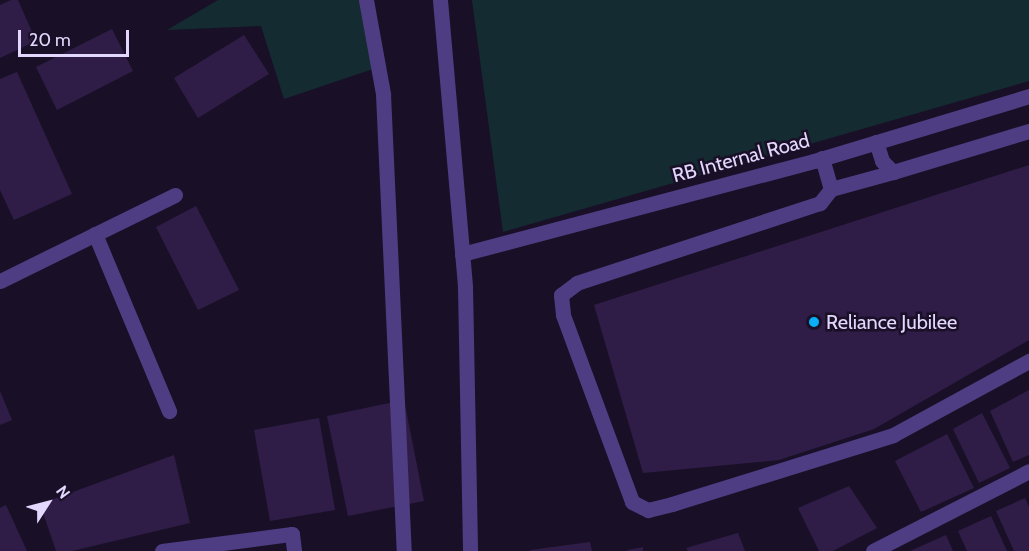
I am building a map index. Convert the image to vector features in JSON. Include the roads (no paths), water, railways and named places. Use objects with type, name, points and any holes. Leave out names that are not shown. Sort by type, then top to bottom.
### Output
[{"type":"street","points":[[366,0],[383,94],[404,551]]},
{"type":"street","points":[[440,0],[462,254],[471,432],[470,551]]},
{"type":"street","name":"RB Internal Road","points":[[462,254],[822,158],[1029,96]]},
{"type":"street","points":[[1029,131],[831,189],[820,202],[577,283],[561,295],[563,315],[632,502],[648,510],[893,435],[1029,361]]},
{"type":"street","points":[[876,142],[882,161],[893,172]]},
{"type":"street","points":[[822,158],[831,189]]},
{"type":"street","points":[[0,281],[175,195]]},
{"type":"street","points":[[95,234],[169,411]]},
{"type":"street","points":[[873,551],[1029,471]]},
{"type":"street","points":[[162,551],[292,534],[294,551]]},
{"type":"place","name":"Reliance Jubilee","points":[[814,322]]}]
